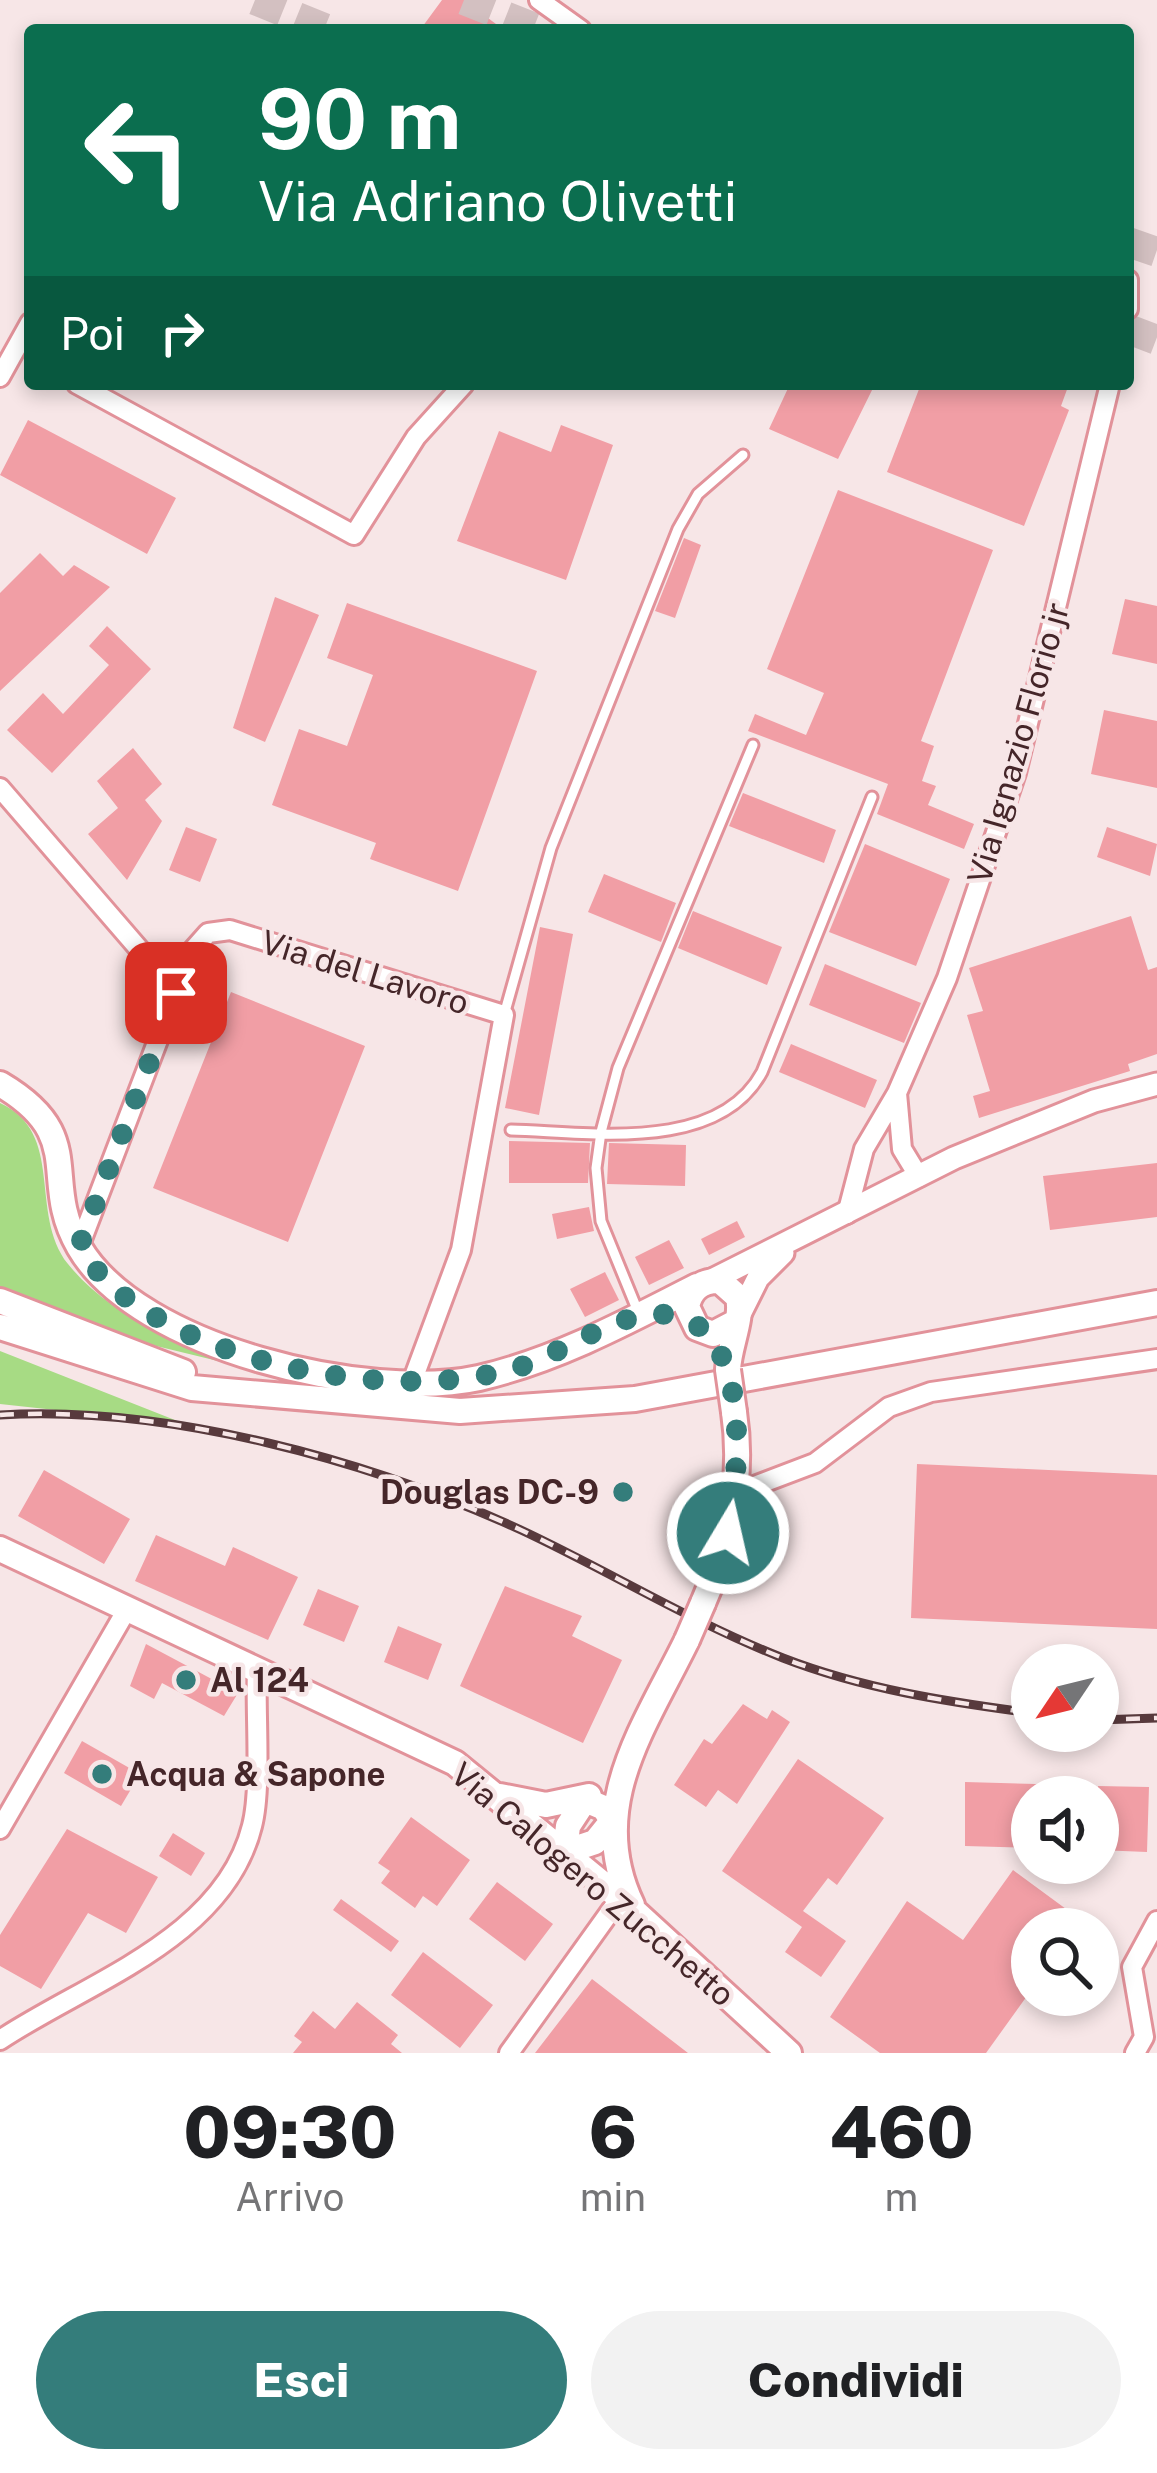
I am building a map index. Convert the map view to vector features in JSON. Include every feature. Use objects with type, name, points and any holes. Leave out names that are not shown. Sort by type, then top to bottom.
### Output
[{"type":"main road","points":[[0,1084],[38,1110],[52,1130],[59,1149],[67,1217],[79,1247],[110,1286],[142,1309],[206,1340],[278,1364],[412,1382],[473,1379],[515,1368],[640,1316],[704,1283],[734,1290],[738,1318],[728,1370],[736,1493],[720,1565],[629,1757],[612,1821],[614,1856],[628,1905]]},
{"type":"main road","points":[[704,1283],[688,1299],[698,1327],[728,1370]]},
{"type":"main road","points":[[0,1301],[126,1346],[190,1376]]},
{"type":"main road","points":[[0,1327],[192,1388],[397,1408],[543,1409],[635,1399],[1157,1303]]},
{"type":"main road","points":[[0,1312],[248,1392]]},
{"type":"main road","points":[[640,1316],[667,1314],[722,1332],[738,1318]]},
{"type":"main road","name":"Via Calogero Zucchetto","points":[[0,1549],[455,1763],[628,1905],[789,2053]]},
{"type":"main road","points":[[612,1821],[595,1842],[565,1852],[568,1826],[584,1799],[629,1757]]},
{"type":"main road","points":[[494,1794],[546,1805],[584,1799],[604,1808],[612,1821]]},
{"type":"street","points":[[539,0],[573,24]]},
{"type":"street","points":[[0,377],[23,355]]},
{"type":"street","points":[[88,390],[354,535],[416,437],[459,390]]},
{"type":"street","name":"Via Ignazio Florio jr","points":[[847,1214],[863,1149],[897,1094],[947,978],[1016,773],[1109,390]]},
{"type":"street","points":[[0,788],[176,993]]},
{"type":"street","name":"Via del Lavoro","points":[[79,1247],[192,951],[208,933],[230,930],[504,1015]]},
{"type":"street","points":[[412,1382],[461,1250],[504,1015]]},
{"type":"street","points":[[704,1283],[798,1241],[919,1177],[1094,1101],[1157,1084]]},
{"type":"street","points":[[897,1094],[902,1149],[919,1177]]},
{"type":"street","points":[[738,1318],[758,1278],[798,1241]]},
{"type":"street","points":[[736,1493],[814,1463],[889,1408],[932,1392],[1157,1359]]},
{"type":"street","points":[[0,1828],[126,1611]]},
{"type":"street","points":[[0,2040],[173,1934],[214,1900],[253,1826],[256,1670]]},
{"type":"street","points":[[509,2053],[628,1905]]},
{"type":"street","points":[[1135,2053],[1144,2037],[1132,1966],[1157,1921]]},
{"type":"lane","points":[[504,1015],[551,848],[677,529],[698,494],[743,455]]},
{"type":"lane","points":[[640,1316],[601,1221],[596,1168],[601,1132],[618,1068],[753,745]]},
{"type":"lane","points":[[511,1130],[669,1129],[704,1119],[742,1099],[754,1085],[872,797]]},
{"type":"green space","points":[[0,1103],[20,1116],[33,1134],[56,1244],[92,1289],[149,1327],[181,1341],[313,1384],[115,1336],[0,1292]]},
{"type":"green space","points":[[0,1351],[185,1424],[0,1404]]},
{"type":"building","points":[[442,0],[464,0],[496,24],[424,24]]},
{"type":"building","points":[[787,390],[872,390],[838,459],[769,429]]},
{"type":"building","points":[[919,390],[1067,390],[1061,406],[1069,410],[1024,526],[887,472]]},
{"type":"building","points":[[28,420],[176,498],[147,554],[0,475]]},
{"type":"building","points":[[561,425],[613,445],[566,580],[457,541],[499,431],[551,452]]},
{"type":"building","points":[[838,490],[993,550],[921,741],[934,746],[922,781],[936,786],[928,805],[974,824],[964,849],[877,814],[888,784],[748,731],[755,714],[806,735],[824,693],[767,669]]},
{"type":"building","points":[[684,538],[701,545],[675,618],[655,611]]},
{"type":"building","points":[[40,553],[63,576],[74,565],[110,587],[0,691],[0,593]]},
{"type":"building","points":[[275,597],[319,615],[265,742],[233,728]]},
{"type":"building","points":[[1125,599],[1157,606],[1157,664],[1112,654]]},
{"type":"building","points":[[347,603],[537,671],[458,891],[370,859],[376,843],[272,805],[299,729],[347,746],[373,675],[327,658]]},
{"type":"building","points":[[107,626],[151,669],[52,773],[7,730],[43,693],[63,714],[109,665],[89,646]]},
{"type":"building","points":[[1104,710],[1157,721],[1157,788],[1091,774]]},
{"type":"building","points":[[133,748],[162,784],[145,800],[162,821],[127,880],[88,834],[118,808],[97,781]]},
{"type":"building","points":[[743,793],[836,830],[824,863],[729,826]]},
{"type":"building","points":[[186,827],[217,839],[200,882],[169,870]]},
{"type":"building","points":[[1107,827],[1157,844],[1150,876],[1097,857]]},
{"type":"building","points":[[865,844],[950,879],[916,966],[829,932]]},
{"type":"building","points":[[604,874],[676,903],[661,942],[588,912]]},
{"type":"building","points":[[693,911],[782,947],[767,985],[678,948]]},
{"type":"building","points":[[1131,916],[1148,970],[1157,967],[1157,1054],[1128,1064],[1130,1071],[979,1118],[973,1096],[990,1091],[967,1015],[983,1011],[969,968]]},
{"type":"building","points":[[540,927],[573,934],[539,1115],[505,1108]]},
{"type":"building","points":[[825,964],[921,1003],[904,1043],[809,1005]]},
{"type":"building","points":[[231,992],[365,1046],[288,1242],[153,1188]]},
{"type":"building","points":[[791,1044],[877,1080],[865,1108],[779,1072]]},
{"type":"building","points":[[509,1141],[590,1143],[588,1183],[509,1183]]},
{"type":"building","points":[[609,1143],[686,1145],[685,1186],[607,1184]]},
{"type":"building","points":[[1157,1163],[1157,1217],[1050,1230],[1043,1176]]},
{"type":"building","points":[[589,1207],[594,1231],[557,1239],[552,1214]]},
{"type":"building","points":[[737,1221],[745,1237],[709,1255],[701,1239]]},
{"type":"building","points":[[669,1240],[684,1268],[649,1285],[635,1257]]},
{"type":"building","points":[[605,1272],[619,1300],[585,1317],[570,1289]]},
{"type":"building","points":[[917,1464],[1157,1475],[1157,1629],[911,1618]]},
{"type":"building","points":[[44,1470],[130,1519],[104,1564],[18,1516]]},
{"type":"building","points":[[156,1535],[225,1566],[233,1547],[298,1577],[268,1640],[135,1581]]},
{"type":"building","points":[[505,1586],[582,1616],[572,1636],[622,1660],[583,1743],[460,1686]]},
{"type":"building","points":[[318,1589],[359,1606],[344,1642],[303,1625]]},
{"type":"building","points":[[398,1626],[442,1644],[428,1680],[384,1662]]},
{"type":"building","points":[[146,1644],[238,1693],[224,1716],[162,1683],[154,1699],[130,1686]]},
{"type":"building","points":[[743,1704],[767,1719],[772,1710],[790,1722],[737,1804],[718,1790],[706,1807],[674,1785],[704,1739],[712,1744]]},
{"type":"building","name":"Acqua & Sapone","points":[[82,1741],[140,1774],[121,1806],[64,1773]]},
{"type":"building","points":[[798,1759],[884,1818],[837,1885],[828,1878],[803,1911],[846,1941],[821,1977],[785,1952],[802,1927],[722,1871]]},
{"type":"building","points":[[965,1782],[1011,1783],[1011,1847],[965,1846]]},
{"type":"building","points":[[1119,1786],[1149,1787],[1147,1852],[1119,1851]]},
{"type":"building","points":[[411,1817],[470,1860],[437,1906],[423,1896],[415,1908],[381,1883],[390,1871],[378,1863]]},
{"type":"building","points":[[67,1829],[158,1877],[126,1933],[88,1913],[41,1989],[0,1966],[0,1935]]},
{"type":"building","points":[[173,1833],[205,1853],[191,1876],[159,1856]]},
{"type":"building","points":[[1011,1873],[1011,1884],[1032,1884],[1065,1908],[1011,1908],[1013,2016],[986,2053],[880,2053],[830,2017],[907,1901],[963,1940]]},
{"type":"building","points":[[497,1882],[553,1924],[525,1961],[469,1919]]},
{"type":"building","points":[[341,1899],[399,1941],[391,1952],[333,1910]]},
{"type":"building","points":[[423,1952],[493,2005],[460,2048],[391,1995]]},
{"type":"building","points":[[592,1979],[688,2053],[535,2053]]},
{"type":"building","points":[[357,2002],[398,2035],[391,2044],[402,2053],[293,2053],[302,2042],[294,2036],[313,2011],[335,2029]]},
{"type":"tunnel","points":[[255,0],[314,24]]},
{"type":"tunnel","points":[[464,0],[525,24]]},
{"type":"tunnel","points":[[1134,244],[1157,252]]},
{"type":"tunnel","points":[[1134,331],[1157,340]]},
{"type":"railway","points":[[0,1415],[130,1419],[266,1442],[333,1460],[521,1530],[783,1658],[875,1686],[1011,1710]]},
{"type":"railway","points":[[1119,1719],[1157,1718]]},
{"type":"place","name":"Douglas DC-9","points":[[623,1492]]},
{"type":"place","name":"Al 124","points":[[186,1680]]},
{"type":"place","name":"Acqua & Sapone","points":[[102,1774]]},
{"type":"route","points":[[176,993],[103,1196],[79,1247],[110,1286],[142,1309],[206,1340],[278,1364],[412,1382],[473,1379],[549,1358],[640,1316],[680,1317],[712,1340],[728,1370],[739,1462],[728,1533]]}]
